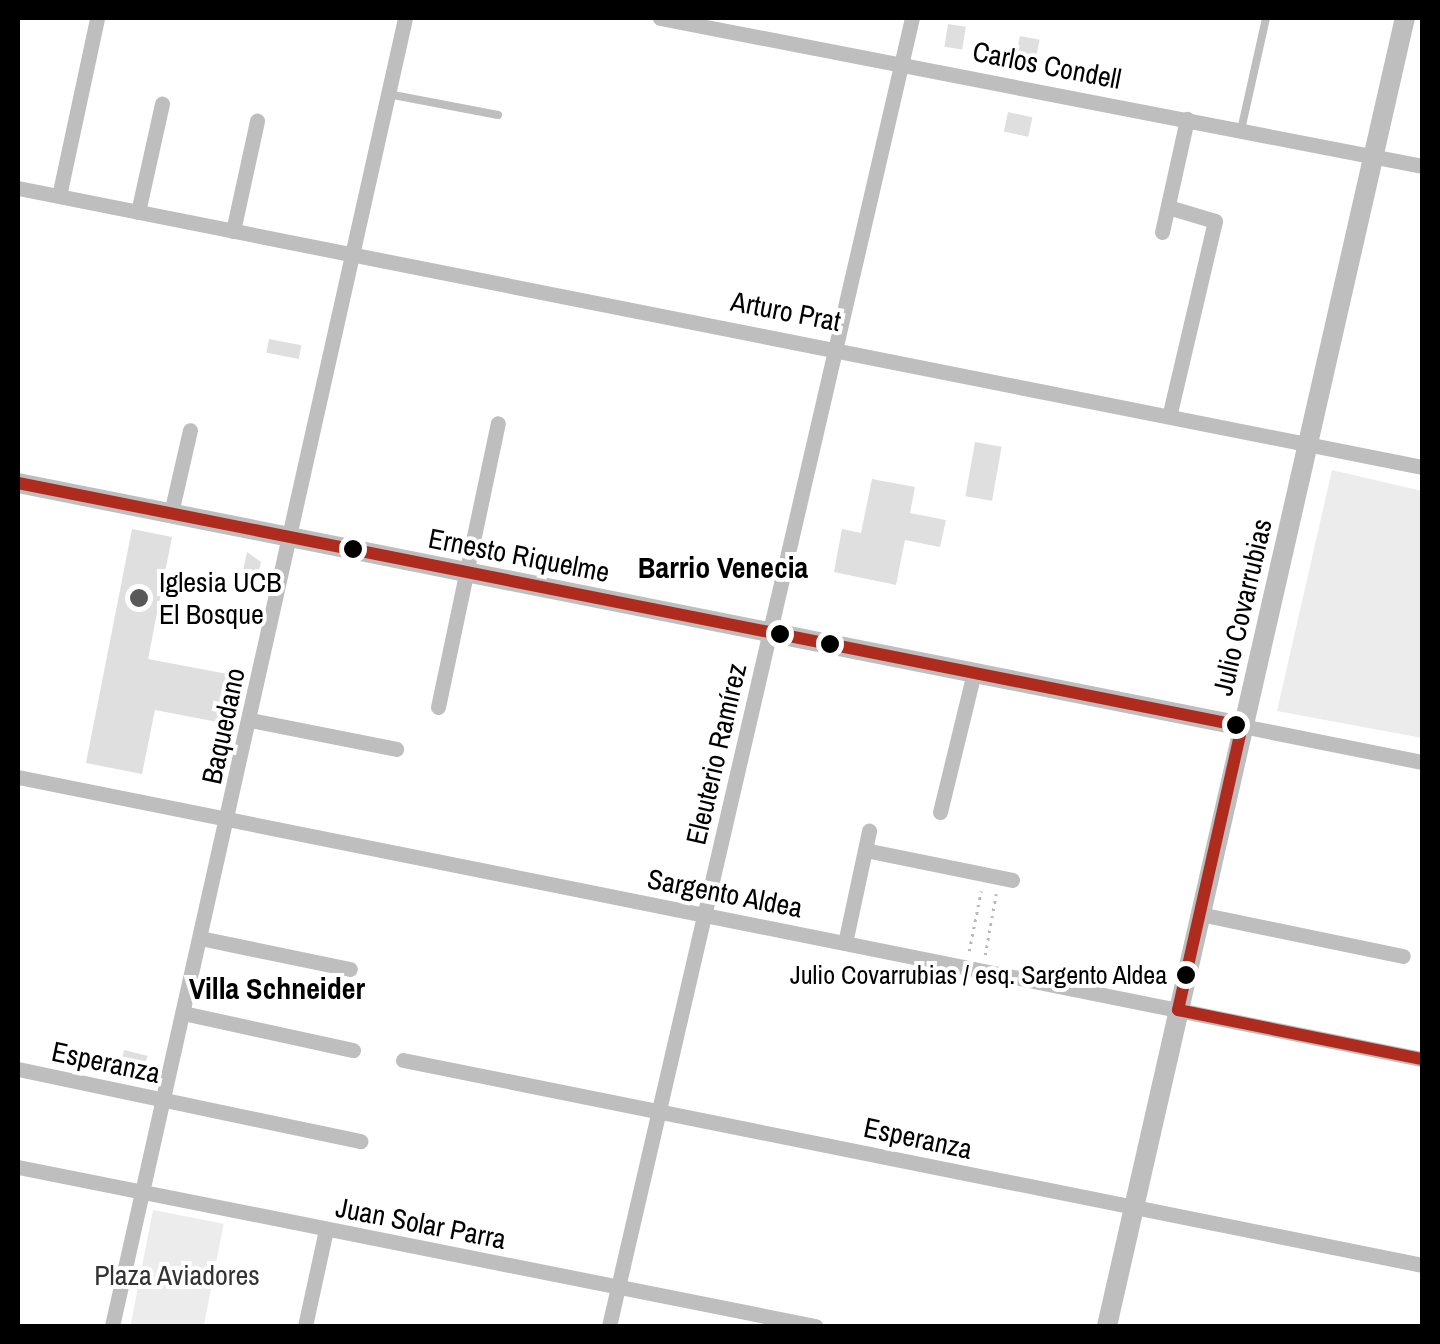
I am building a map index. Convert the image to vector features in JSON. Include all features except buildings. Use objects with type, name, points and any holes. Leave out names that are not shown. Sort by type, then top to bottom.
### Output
[{"type":"street","points":[[59,196],[98,18]]},
{"type":"street","name":"Baquedano","points":[[112,1326],[405,18]]},
{"type":"street","name":"Carlos Condell","points":[[660,18],[903,62],[1422,166]]},
{"type":"street","name":"Eleuterio Ramírez","points":[[609,1326],[912,18]]},
{"type":"street","name":"Julio Covarrubias","points":[[1107,1326],[1405,18]]},
{"type":"street","points":[[138,212],[162,104]]},
{"type":"street","points":[[1162,232],[1186,119]]},
{"type":"street","points":[[233,231],[257,120]]},
{"type":"street","name":"Arturo Prat","points":[[18,188],[354,256],[838,346],[1422,466]]},
{"type":"street","points":[[1168,206],[1215,221],[1170,413]]},
{"type":"street","points":[[438,707],[498,423]]},
{"type":"street","points":[[172,514],[190,430]]},
{"type":"street","name":"Ernesto Riquelme","points":[[18,483],[1422,762]]},
{"type":"street","points":[[940,812],[974,673]]},
{"type":"street","points":[[250,720],[396,749]]},
{"type":"street","name":"Sargento Aldea","points":[[18,777],[1422,1058]]},
{"type":"street","points":[[845,943],[869,831]]},
{"type":"street","points":[[865,850],[998,877]]},
{"type":"street","points":[[1200,914],[1403,956]]},
{"type":"street","points":[[200,938],[350,969]]},
{"type":"street","points":[[183,1013],[353,1050]]},
{"type":"street","name":"Esperanza","points":[[403,1060],[1422,1265]]},
{"type":"street","name":"Esperanza","points":[[18,1069],[361,1142]]},
{"type":"street","name":"Juan Solar Parra","points":[[18,1167],[815,1326]]},
{"type":"street","points":[[305,1326],[326,1230]]},
{"type":"lane","points":[[1241,130],[1266,18]]},
{"type":"lane","points":[[388,94],[498,115]]},
{"type":"path","points":[[968,953],[998,877]]},
{"type":"path","points":[[985,956],[998,877]]},
{"type":"green space","points":[[1332,470],[1422,491],[1422,738],[1277,711]]},
{"type":"green space","name":"Plaza Aviadores","points":[[153,1210],[224,1224],[204,1326],[130,1326]]},
{"type":"transit line","points":[[18,483],[1242,726],[1178,1010],[1422,1059]]},
{"type":"place","name":"Iglesia UCB El Bosque","points":[[139,598]]},
{"type":"place","name":"Julio Covarrubias / esq. Sargento Aldea","points":[[1186,975]]},
{"type":"district","name":"Barrio Venecia","points":[[723,567]]},
{"type":"district","name":"Villa Schneider","points":[[277,988]]}]
